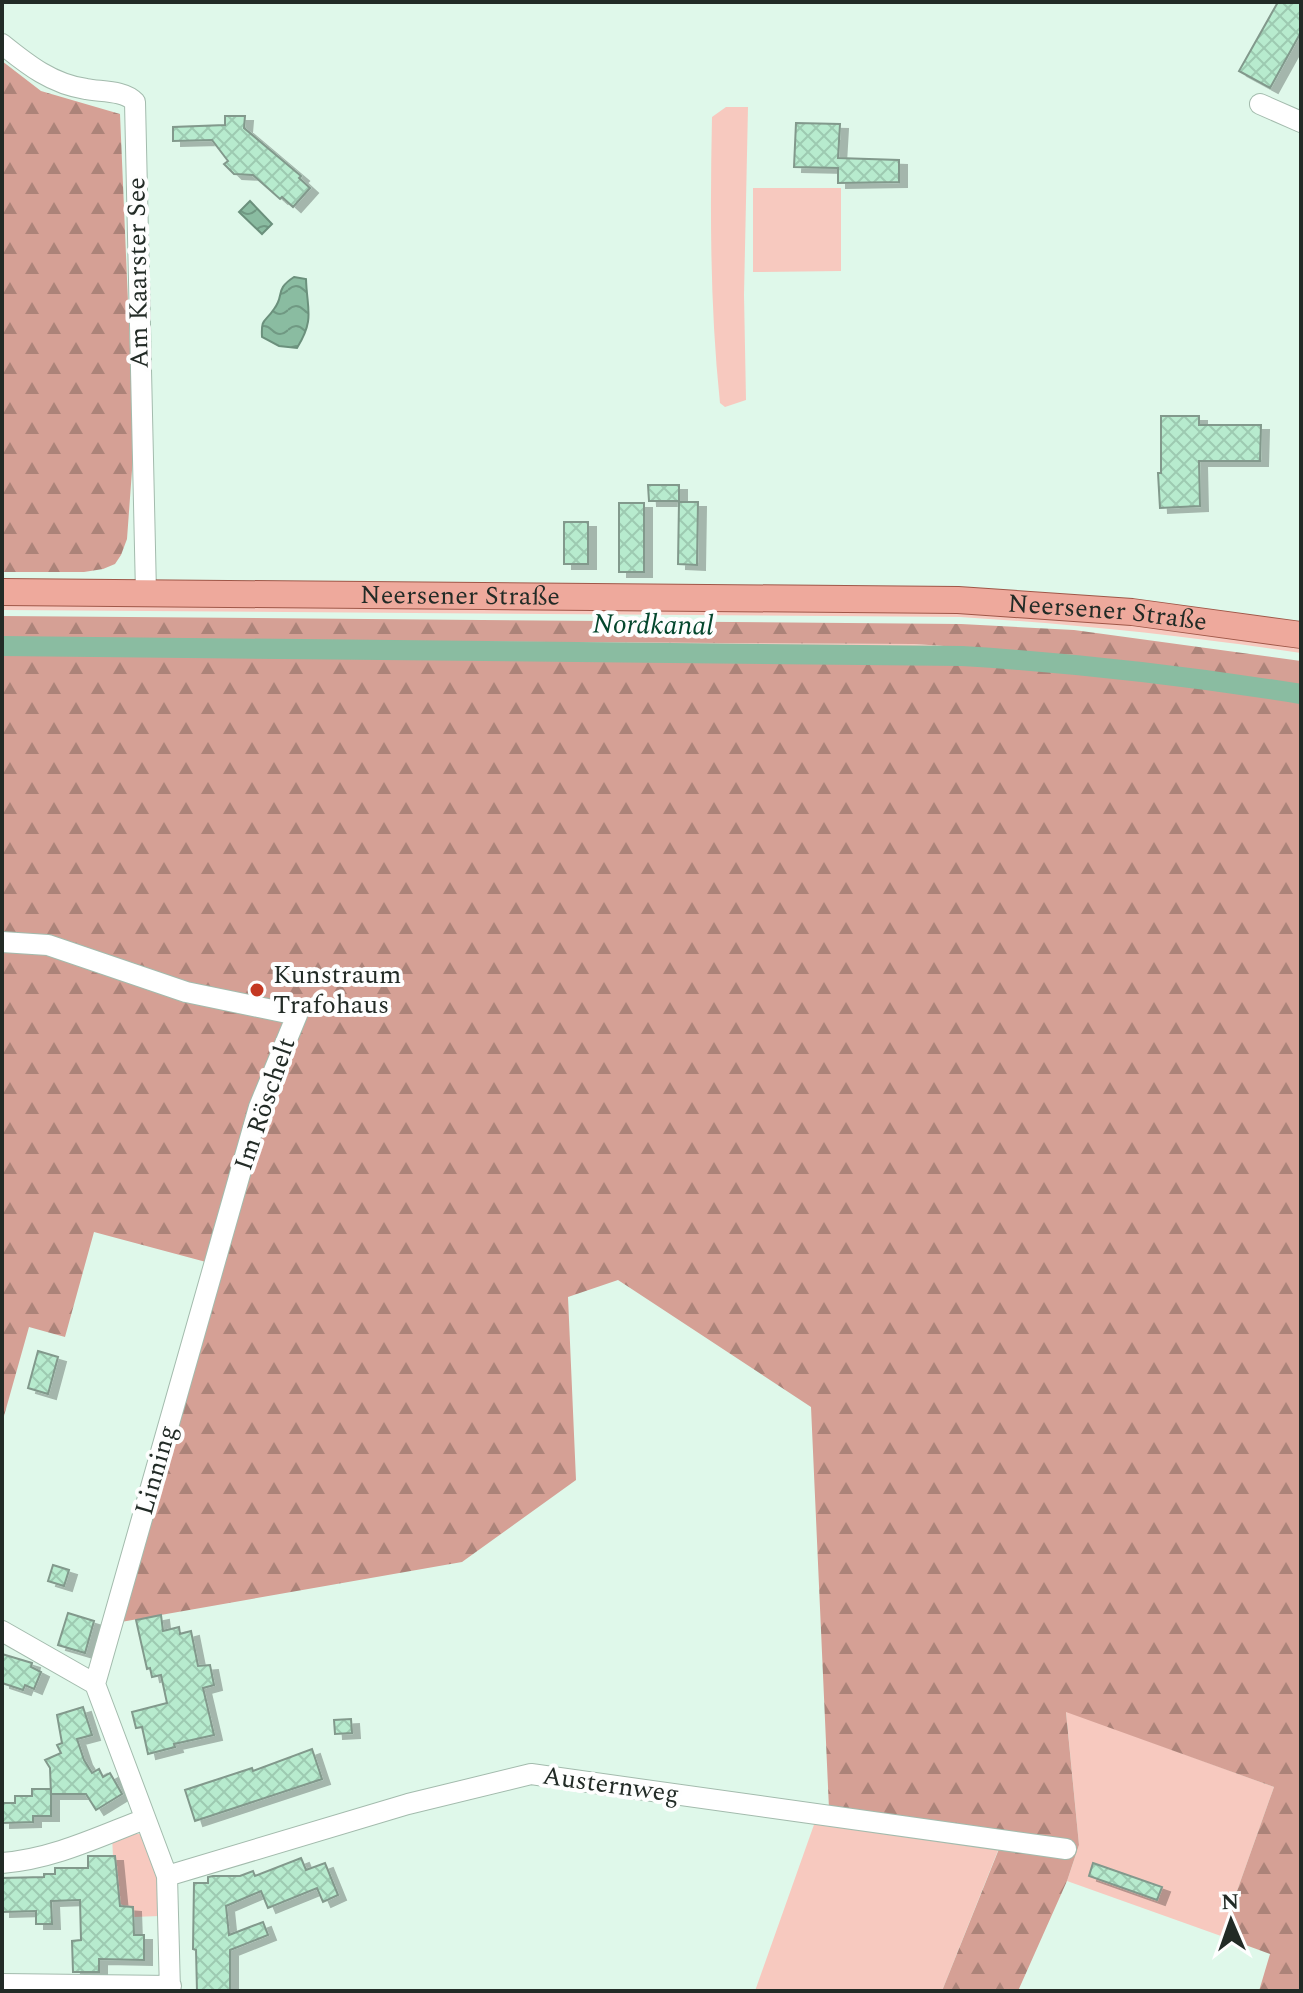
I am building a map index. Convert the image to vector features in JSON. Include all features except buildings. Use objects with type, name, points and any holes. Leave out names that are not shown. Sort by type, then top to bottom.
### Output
[{"type":"main road","name":"Neersener Straße","points":[[2,592],[958,600],[1132,612],[1301,635]]},
{"type":"street","name":"Am Kaarster See","points":[[2,44],[47,77],[82,89],[123,94],[135,102],[146,593]]},
{"type":"street","points":[[1260,104],[1301,122]]},
{"type":"street","name":"Im Röschelt","points":[[2,942],[48,945],[186,992],[297,1015],[259,1107],[217,1256]]},
{"type":"street","name":"Linning","points":[[95,1684],[217,1256]]},
{"type":"street","points":[[2,1631],[95,1684],[167,1876],[171,1988],[2,1984]]},
{"type":"street","name":"Austernweg","points":[[167,1876],[408,1804],[531,1774],[1066,1849]]},
{"type":"street","points":[[2,1863],[56,1854],[145,1819]]},
{"type":"shaded area","points":[[726,107],[748,107],[744,295],[746,400],[725,407],[720,403],[714,332],[711,188],[712,117]]},
{"type":"shaded area","points":[[753,188],[841,188],[841,271],[753,272]]},
{"type":"shaded area","points":[[2,603],[960,611],[1075,616],[1301,646],[1301,653],[1131,631],[960,617],[2,610]]},
{"type":"shaded area","points":[[2,639],[914,644],[1108,661],[1301,686],[1301,701],[1036,667],[912,662],[2,655]]},
{"type":"shaded area","points":[[1066,1711],[1274,1787],[1221,1936],[1067,1881],[1079,1845]]},
{"type":"shaded area","points":[[816,1819],[1001,1843],[942,1991],[755,1991]]},
{"type":"shaded area","points":[[140,1834],[159,1883],[160,1916],[133,1917],[133,1907],[116,1901],[118,1873],[112,1837]]},
{"type":"green space","points":[[2,61],[41,91],[120,114],[134,443],[127,539],[115,564],[103,569],[84,572],[2,572]]},
{"type":"green space","points":[[2,616],[961,624],[1074,630],[1301,661],[1301,686],[1108,661],[914,644],[2,639]]},
{"type":"green space","points":[[2,655],[912,662],[1036,667],[1301,701],[1301,1991],[1259,1991],[1270,1954],[1221,1936],[1274,1787],[1066,1712],[1079,1845],[1067,1881],[1018,1991],[942,1991],[1001,1844],[829,1809],[811,1407],[618,1280],[568,1297],[576,1480],[462,1562],[121,1622],[206,1262],[94,1232],[65,1337],[29,1327],[2,1423],[2,948],[46,951],[188,987],[2,936]]},
{"type":"water","points":[[250,201],[272,224],[262,234],[239,212]]},
{"type":"water","points":[[294,277],[306,279],[308,307],[308,322],[297,348],[279,346],[262,337],[263,323],[277,304],[284,286]]},
{"type":"waterway","name":"Nordkanal","points":[[2,646],[962,656],[1132,671],[1301,694]]},
{"type":"place","name":"Kunstraum Trafohaus","points":[[257,990]]}]
